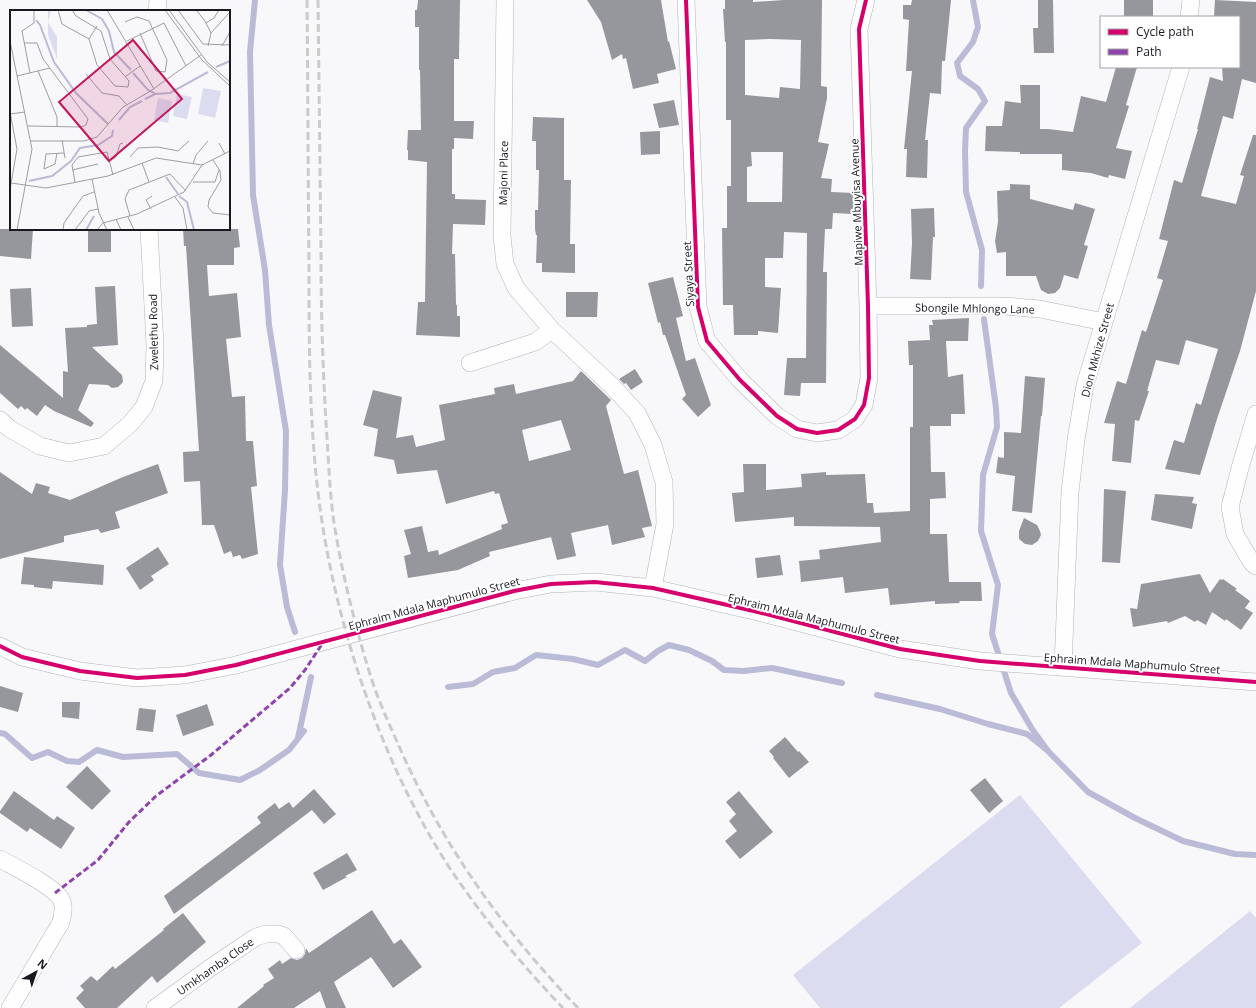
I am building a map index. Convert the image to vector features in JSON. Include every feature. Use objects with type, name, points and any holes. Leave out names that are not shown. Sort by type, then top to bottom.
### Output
[{"type":"street","points":[[157,10],[158,0]]},
{"type":"street","name":"Majoni Place","points":[[505,0],[502,236],[505,264],[516,288],[552,330],[611,385],[637,413],[653,445],[664,482],[665,524],[653,588]]},
{"type":"street","name":"Siyaya Street","points":[[686,0],[698,307],[707,341],[740,380],[771,411],[796,429],[817,433],[838,430],[855,419],[864,405]]},
{"type":"street","name":"Mapiwe Mbuyisa Avenue","points":[[864,405],[869,378],[859,29],[866,0]]},
{"type":"street","points":[[1189,16],[1191,0]]},
{"type":"street","name":"Dion Mkhize Street","points":[[1062,667],[1070,492],[1075,448],[1086,386],[1181,68]]},
{"type":"street","name":"Zwelethu Road","points":[[0,420],[10,429],[40,446],[69,453],[104,446],[130,424],[144,407],[154,381],[155,345],[149,230]]},
{"type":"street","name":"Sbongile Mhlongo Lane","points":[[868,306],[1005,306],[1040,309],[1104,322]]},
{"type":"street","points":[[470,363],[535,342],[552,330]]},
{"type":"street","points":[[1256,414],[1230,507],[1235,534],[1252,563],[1256,566]]},
{"type":"street","name":"Ephraim Mdala Maphumulo Street","points":[[0,646],[22,657],[80,671],[136,678],[185,675],[236,665],[505,593],[551,584],[595,582],[653,588],[758,612],[900,649],[980,661],[1022,665],[1256,682]]},
{"type":"street","points":[[0,859],[44,884],[61,900],[63,909],[60,924],[10,1008]]},
{"type":"street","name":"Umkhamba Close","points":[[155,1008],[256,937],[266,934],[278,934],[284,936],[296,950]]},
{"type":"shaded area","points":[[1020,795],[1142,943],[1059,1008],[820,1008],[793,975]]},
{"type":"shaded area","points":[[1250,911],[1256,918],[1256,1008],[1130,1008]]},
{"type":"building","points":[[418,0],[460,0],[459,59],[454,59],[454,121],[474,121],[473,139],[454,138],[454,149],[452,149],[452,194],[455,194],[455,199],[486,200],[485,225],[453,224],[452,254],[455,254],[456,305],[457,316],[460,316],[460,337],[416,335],[418,302],[425,302],[427,162],[408,160],[407,150],[408,130],[421,130],[419,27],[415,27],[415,10],[417,10]]},
{"type":"building","points":[[587,0],[661,0],[668,42],[669,41],[676,69],[657,74],[659,83],[633,89],[626,58],[623,59],[622,54],[612,60],[601,22]]},
{"type":"building","points":[[725,0],[753,0],[753,2],[822,0],[821,86],[827,87],[827,98],[818,142],[829,144],[821,178],[832,179],[831,192],[854,193],[853,214],[833,213],[832,229],[825,229],[823,272],[827,272],[826,383],[801,383],[800,396],[784,395],[787,358],[806,358],[807,233],[784,232],[783,258],[765,258],[765,287],[781,288],[778,333],[758,331],[758,335],[734,335],[733,305],[723,305],[722,228],[727,228],[727,186],[731,186],[731,120],[726,120],[726,42],[723,9],[725,9]],"holes":[[[745,40],[801,40],[800,89],[780,87],[779,98],[745,95]],[[751,152],[783,152],[782,202],[747,202],[747,167],[752,166]]]},
{"type":"building","points":[[912,0],[951,0],[945,61],[942,61],[941,94],[930,93],[925,140],[928,140],[927,178],[906,177],[907,149],[904,149],[912,71],[906,71],[909,20],[903,19],[903,5],[911,5]]},
{"type":"building","points":[[1038,0],[1053,0],[1054,53],[1034,53],[1033,28],[1038,28]]},
{"type":"building","points":[[1124,0],[1153,0],[1153,16],[1124,16]]},
{"type":"building","points":[[1215,0],[1256,2],[1256,83],[1242,79],[1233,119],[1223,116],[1201,196],[1236,204],[1244,176],[1240,175],[1253,135],[1256,135],[1256,291],[1240,351],[1200,475],[1165,469],[1174,440],[1184,443],[1196,403],[1201,405],[1218,349],[1186,340],[1179,365],[1156,360],[1147,391],[1149,391],[1139,421],[1135,420],[1131,463],[1112,461],[1115,424],[1104,423],[1117,381],[1126,384],[1142,330],[1146,332],[1163,280],[1157,278],[1168,241],[1159,239],[1174,180],[1182,183],[1198,129],[1210,77],[1223,81],[1222,68],[1240,68],[1240,16],[1214,16]]},
{"type":"building","points":[[1116,68],[1137,68],[1126,105],[1129,106],[1116,148],[1132,151],[1125,179],[1109,175],[1108,178],[1091,173],[1062,170],[1062,154],[1020,154],[1020,152],[985,151],[986,126],[1002,126],[1005,101],[1021,103],[1020,85],[1040,85],[1040,129],[1073,132],[1081,96],[1106,102]]},
{"type":"building","points":[[674,100],[679,125],[659,128],[653,104]]},
{"type":"building","points":[[533,117],[564,118],[564,180],[571,180],[570,244],[575,244],[575,273],[542,272],[542,263],[536,263],[537,235],[535,229],[535,210],[538,210],[539,170],[536,170],[536,141],[532,141]]},
{"type":"building","points":[[660,131],[660,154],[641,155],[640,132]]},
{"type":"building","points":[[1010,184],[1030,185],[1030,199],[1073,210],[1075,203],[1095,209],[1084,245],[1088,246],[1078,279],[1064,275],[1060,288],[1055,293],[1048,294],[1041,290],[1036,276],[1006,276],[1006,252],[997,253],[995,241],[998,222],[997,191],[1010,190]]},
{"type":"building","points":[[934,208],[935,237],[933,237],[931,280],[910,279],[912,243],[911,209]]},
{"type":"building","points":[[0,229],[33,230],[31,259],[0,256]]},
{"type":"building","points":[[238,229],[240,247],[234,248],[234,265],[207,265],[209,296],[237,293],[241,337],[226,339],[232,397],[245,396],[246,441],[253,441],[257,486],[251,487],[258,554],[242,559],[240,555],[233,557],[231,551],[224,554],[214,525],[202,525],[200,481],[184,482],[183,452],[199,451],[186,246],[184,246],[183,230]]},
{"type":"building","points":[[88,230],[111,230],[111,252],[88,252]]},
{"type":"building","points":[[673,277],[683,316],[676,318],[686,361],[695,358],[711,405],[698,417],[682,399],[686,395],[665,335],[663,335],[660,322],[658,323],[648,283]]},
{"type":"building","points":[[115,286],[118,345],[92,347],[122,375],[123,382],[118,387],[112,388],[108,385],[89,384],[78,410],[94,423],[91,427],[54,411],[45,405],[37,416],[27,408],[25,410],[21,406],[18,409],[0,393],[0,345],[63,398],[63,371],[68,372],[65,328],[87,327],[87,325],[97,324],[95,287]]},
{"type":"building","points":[[31,288],[33,326],[12,327],[10,289]]},
{"type":"building","points":[[566,292],[598,292],[597,317],[566,317]]},
{"type":"building","points":[[969,318],[968,341],[946,341],[948,377],[963,374],[965,414],[951,414],[951,426],[930,426],[931,472],[945,472],[946,498],[930,499],[930,534],[947,534],[949,582],[981,582],[982,601],[959,601],[960,603],[935,604],[935,601],[890,605],[888,588],[845,593],[843,577],[801,582],[799,561],[820,559],[819,550],[881,542],[880,527],[794,526],[794,517],[735,522],[732,493],[744,492],[743,464],[766,464],[766,490],[802,487],[801,474],[826,472],[826,475],[865,474],[867,503],[873,503],[874,513],[910,511],[910,427],[913,427],[913,365],[909,365],[908,341],[930,340],[929,325],[933,325],[932,320]]},
{"type":"building","points":[[635,369],[643,382],[631,390],[626,383],[624,384],[619,379]]},
{"type":"building","points":[[581,371],[611,400],[606,406],[624,474],[638,470],[652,526],[642,528],[645,537],[612,545],[608,525],[571,533],[576,556],[557,560],[551,537],[489,552],[490,556],[458,570],[408,578],[404,556],[411,554],[404,530],[422,526],[428,552],[438,550],[439,555],[502,529],[501,525],[508,523],[499,493],[495,494],[494,491],[446,504],[437,470],[397,474],[394,460],[374,456],[378,429],[363,425],[373,390],[402,397],[396,438],[413,435],[416,447],[445,440],[439,405],[495,394],[494,388],[514,384],[516,394],[573,381]],"holes":[[[561,420],[571,450],[529,461],[522,430]]]},
{"type":"building","points":[[1025,376],[1045,378],[1032,513],[1012,511],[1015,476],[996,473],[998,457],[1004,458],[1004,432],[1021,433]]},
{"type":"building","points":[[158,464],[168,493],[115,512],[120,528],[101,533],[98,529],[64,536],[64,542],[0,559],[0,472],[32,494],[36,483],[50,487],[48,493],[70,500],[123,477]]},
{"type":"building","points":[[1104,489],[1126,491],[1120,563],[1102,562]]},
{"type":"building","points":[[1155,494],[1194,497],[1192,503],[1197,504],[1192,529],[1151,520]]},
{"type":"building","points":[[1024,518],[1037,525],[1040,531],[1041,535],[1038,541],[1032,545],[1025,544],[1019,539],[1019,531]]},
{"type":"building","points":[[158,547],[169,564],[151,576],[154,580],[140,590],[126,568]]},
{"type":"building","points":[[780,555],[783,575],[757,578],[755,558]]},
{"type":"building","points":[[24,557],[104,565],[103,585],[53,581],[52,589],[21,584]]},
{"type":"building","points":[[1200,574],[1210,593],[1220,579],[1223,579],[1250,601],[1245,608],[1253,613],[1241,630],[1226,619],[1225,621],[1212,612],[1206,625],[1197,620],[1195,622],[1185,616],[1168,623],[1167,621],[1133,627],[1130,608],[1137,609],[1141,584]]},
{"type":"building","points":[[0,686],[23,693],[18,712],[0,707]]},
{"type":"building","points":[[62,702],[80,702],[79,719],[62,717]]},
{"type":"building","points":[[207,704],[214,725],[183,736],[176,715]]},
{"type":"building","points":[[139,708],[156,710],[153,732],[136,730]]},
{"type":"building","points":[[785,737],[809,762],[789,778],[769,751]]},
{"type":"building","points":[[87,766],[111,791],[92,810],[66,787]]},
{"type":"building","points":[[985,778],[1003,801],[989,813],[970,790]]},
{"type":"building","points":[[314,789],[336,814],[324,824],[312,810],[174,914],[164,896],[261,823],[257,817],[275,803],[279,809],[289,802],[293,808]]},
{"type":"building","points":[[14,791],[54,820],[57,816],[75,828],[61,849],[30,828],[27,832],[0,813]]},
{"type":"building","points":[[739,791],[773,832],[740,859],[725,841],[737,831],[729,821],[736,814],[726,802]]},
{"type":"building","points":[[347,853],[357,870],[323,890],[313,873]]},
{"type":"building","points":[[372,910],[394,944],[401,939],[422,967],[393,988],[371,957],[334,982],[346,1008],[326,1008],[320,991],[294,1008],[237,1008],[264,986],[263,985],[274,978],[268,969],[280,960],[282,964],[291,958],[297,960],[302,958],[305,954],[306,948],[309,953]]},
{"type":"building","points":[[183,913],[206,942],[157,983],[152,976],[117,1008],[85,1008],[76,998],[84,990],[80,986],[91,976],[97,981],[113,966],[115,969]]},
{"type":"waterway","points":[[255,0],[250,52],[253,195],[265,270],[269,325],[286,431],[285,490],[280,565],[287,607],[295,632]]},
{"type":"waterway","points":[[973,0],[978,27],[973,42],[957,63],[960,76],[978,89],[985,101],[966,128],[965,151],[966,192],[982,250],[981,286]]},
{"type":"waterway","points":[[984,319],[996,408],[997,427],[983,475],[981,531],[998,585],[992,634],[1011,693],[1032,729],[1048,751]]},
{"type":"waterway","points":[[448,687],[473,684],[493,672],[515,668],[536,655],[573,659],[598,665],[625,650],[645,661],[669,645],[689,650],[712,661],[724,670],[744,671],[772,668],[842,683]]},
{"type":"waterway","points":[[298,738],[311,677]]},
{"type":"waterway","points":[[877,695],[940,709],[1027,734],[1048,751],[1088,792],[1135,818],[1183,841],[1235,854],[1256,855]]},
{"type":"waterway","points":[[0,733],[5,734],[32,758],[48,752],[67,761],[79,762],[97,750],[123,757],[177,754],[199,773],[240,780],[260,770],[289,750],[304,731]]},
{"type":"railway","points":[[307,0],[309,330],[312,429],[318,495],[323,528],[331,572],[342,617],[355,662],[387,749],[406,791],[428,832],[451,870],[490,924],[563,1008]]},
{"type":"railway","points":[[318,0],[323,369],[333,518],[354,619],[369,671],[391,729],[412,775],[431,811],[452,847],[497,914],[578,1008]]},
{"type":"marked path","points":[[55,893],[98,860],[129,822],[156,796],[211,755],[290,688],[305,670],[324,641]]},
{"type":"cycle path","points":[[686,0],[698,307],[707,341],[740,380],[777,416],[797,429],[817,433],[838,430],[855,419],[864,405],[869,378],[859,29],[866,0]]},
{"type":"cycle path","points":[[0,646],[22,657],[80,671],[137,678],[185,675],[236,665],[514,591],[551,584],[595,582],[653,588],[758,612],[900,649],[980,661],[1256,682]]}]
